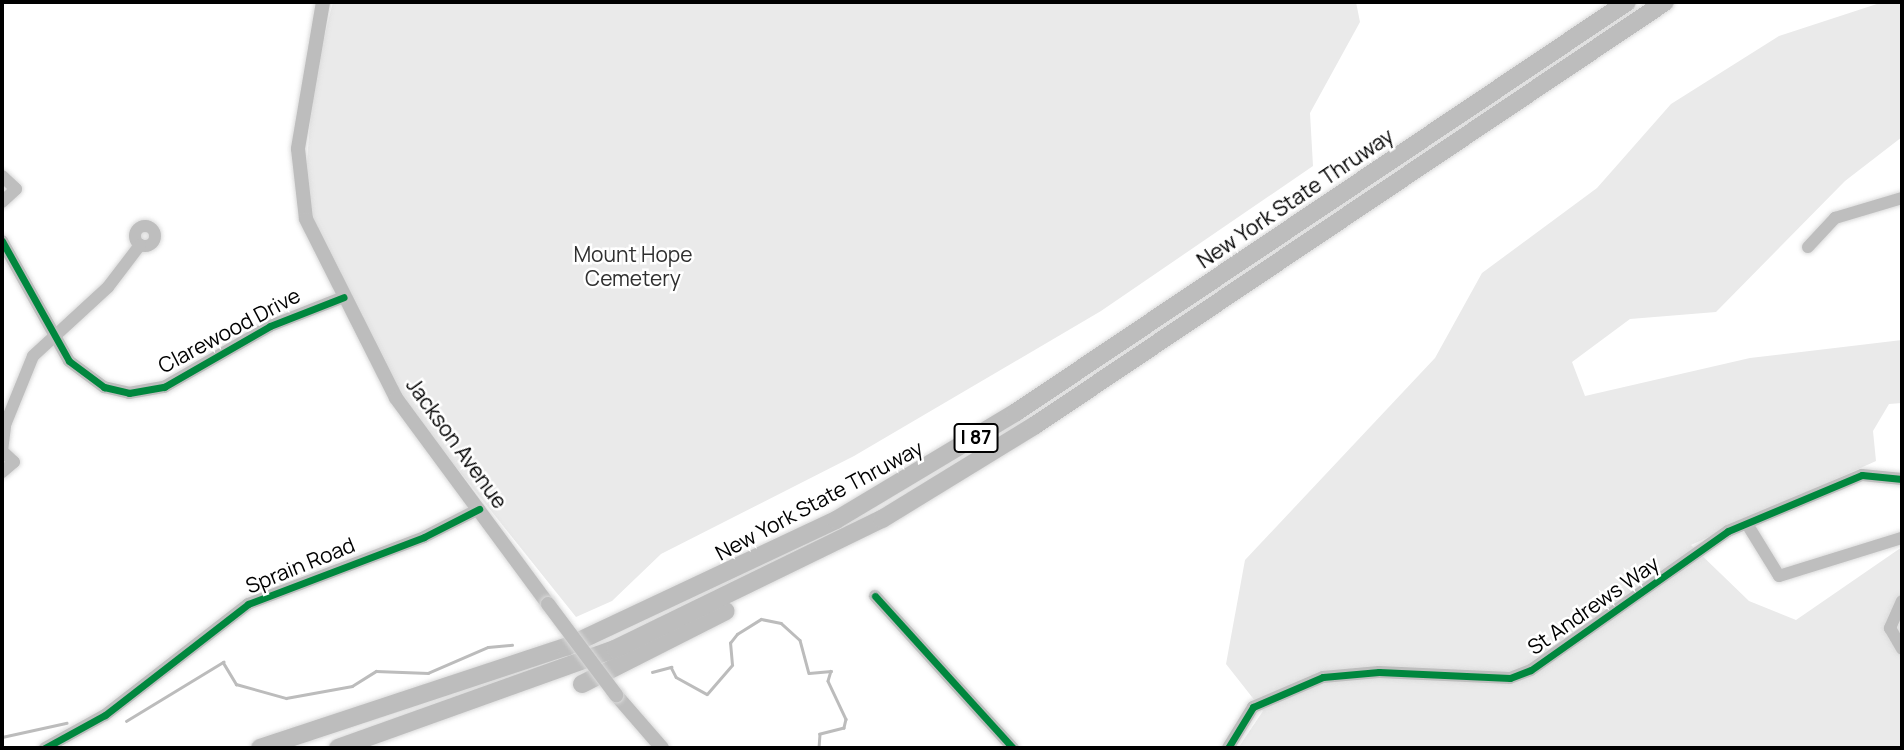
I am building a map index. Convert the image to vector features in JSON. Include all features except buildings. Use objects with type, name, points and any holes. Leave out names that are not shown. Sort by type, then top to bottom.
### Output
[{"type":"highway","name":"New York State Thruway","points":[[260,748],[566,647],[836,520],[1016,413],[1627,2]]},
{"type":"highway","name":"New York State Thruway","points":[[338,748],[578,665],[829,547],[1018,437],[1665,2]]},
{"type":"highway","points":[[582,684],[691,631],[829,547]]},
{"type":"main road","name":"Jackson Avenue","points":[[323,2],[305,87],[298,174],[306,219],[402,408],[616,695],[662,748]]},
{"type":"street","points":[[2,176],[16,189],[2,202]]},
{"type":"street","points":[[1808,247],[1835,218],[1902,198]]},
{"type":"street","name":"Clarewood Drive","points":[[2,241],[6,267],[53,336],[90,379],[140,393],[186,377],[303,309],[344,297]]},
{"type":"street","points":[[2,472],[14,462],[2,451],[17,388],[33,356],[108,287],[140,245]]},
{"type":"street","name":"St Andrews Way","points":[[1228,748],[1253,707],[1323,677],[1379,672],[1498,679],[1531,670],[1618,605],[1747,524],[1862,475],[1902,479]]},
{"type":"street","name":"Sprain Road","points":[[45,748],[105,715],[248,604],[424,537],[479,509]]},
{"type":"street","points":[[1747,524],[1779,576],[1902,538]]},
{"type":"street","points":[[875,596],[1013,748]]},
{"type":"street","points":[[1902,601],[1890,628],[1902,649]]},
{"type":"green space","name":"Mount Hope Cemetery","points":[[333,2],[1356,2],[1360,22],[1310,113],[1313,166],[1101,311],[854,456],[661,554],[612,601],[576,617],[396,392],[313,218],[306,176],[313,82]]},
{"type":"green space","points":[[1883,2],[1902,2],[1902,137],[1845,181],[1716,312],[1630,319],[1572,362],[1585,396],[1750,358],[1902,340],[1902,403],[1889,404],[1873,431],[1876,461],[1691,545],[1749,601],[1796,620],[1902,547],[1902,748],[1238,748],[1263,711],[1226,664],[1245,560],[1435,358],[1482,273],[1597,188],[1671,104],[1779,36]]},
{"type":"waterway","points":[[652,672],[671,667],[676,677],[707,694],[732,665],[730,643],[737,634],[761,619],[781,623],[800,640],[809,673],[831,671],[828,681],[846,719],[844,728],[820,734],[819,748]]},
{"type":"waterway","points":[[126,721],[223,662],[236,684],[286,698],[352,686],[376,671],[428,673],[488,647],[512,645]]},
{"type":"waterway","points":[[2,737],[66,723]]},
{"type":"cycle path","points":[[2,241],[69,361],[104,387],[129,393],[164,387],[270,326],[344,297]]},
{"type":"cycle path","points":[[1228,748],[1253,707],[1323,677],[1379,672],[1510,678],[1531,670],[1728,531],[1862,475],[1902,479]]},
{"type":"cycle path","points":[[45,748],[105,715],[248,604],[424,537],[479,509]]},
{"type":"cycle path","points":[[875,596],[1013,748]]}]
